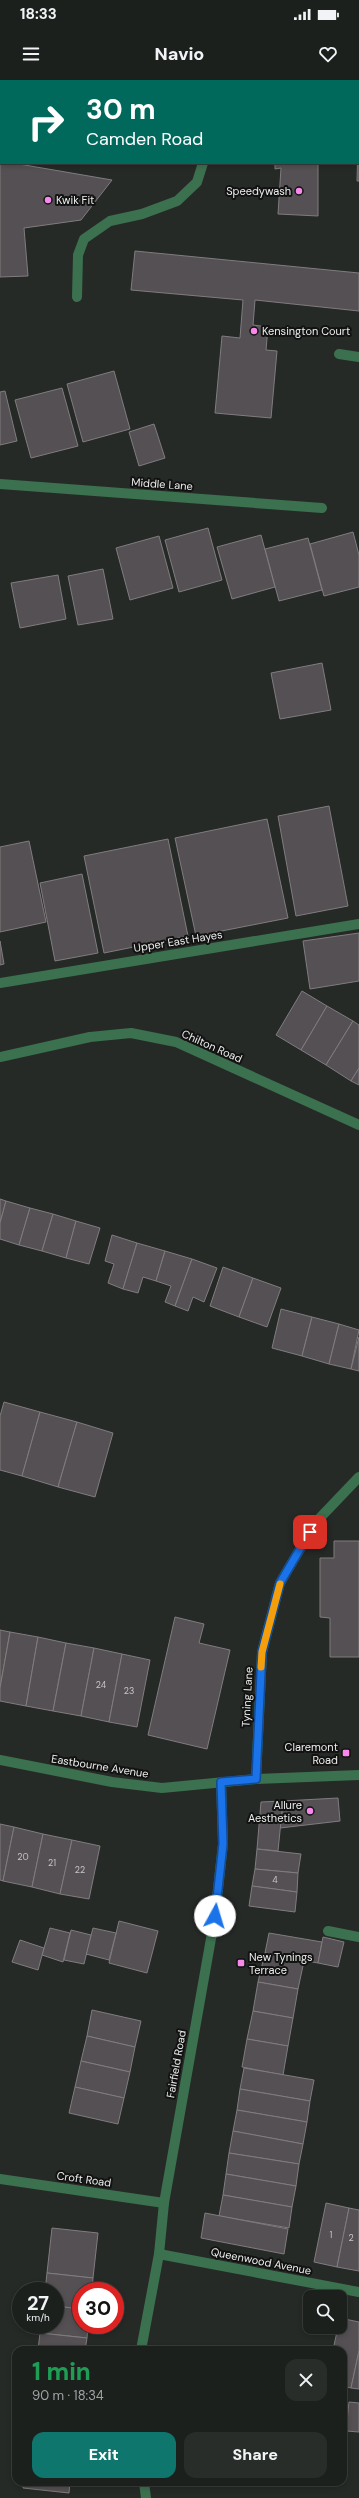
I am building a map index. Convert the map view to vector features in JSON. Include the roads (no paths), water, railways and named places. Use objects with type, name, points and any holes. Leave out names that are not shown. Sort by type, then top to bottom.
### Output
[{"type":"street","points":[[77,297],[78,255],[84,239],[110,221],[142,214],[177,201],[197,182],[203,164]]},
{"type":"street","points":[[339,354],[359,357]]},
{"type":"street","name":"Middle Lane","points":[[0,484],[322,508]]},
{"type":"street","name":"Upper East Hayes","points":[[0,983],[359,924]]},
{"type":"street","name":"Chilton Road","points":[[0,1057],[90,1037],[131,1033],[176,1042],[359,1126]]},
{"type":"street","name":"Tyning Lane","points":[[256,1779],[262,1652],[280,1583],[316,1522],[359,1477]]},
{"type":"street","name":"Eastbourne Avenue","points":[[0,1760],[112,1782],[162,1788],[256,1779],[359,1775]]},
{"type":"street","name":"Fairfield Road","points":[[143,2346],[159,2254],[164,2203],[215,1916],[223,1844],[221,1782]]},
{"type":"street","points":[[328,1930],[359,1937]]},
{"type":"street","name":"Croft Road","points":[[0,2179],[164,2203]]},
{"type":"street","name":"Queenwood Avenue","points":[[159,2254],[359,2292]]},
{"type":"street","points":[[144,2486],[146,2498]]},
{"type":"place","name":"Speedywash","points":[[299,191]]},
{"type":"place","name":"Kwik Fit","points":[[48,200]]},
{"type":"place","name":"Kensington Court","points":[[254,331]]},
{"type":"place","name":"Claremont Road","points":[[346,1753]]},
{"type":"place","name":"Allure Aesthetics","points":[[310,1811]]},
{"type":"place","name":"New Tynings Terrace","points":[[241,1963]]}]
